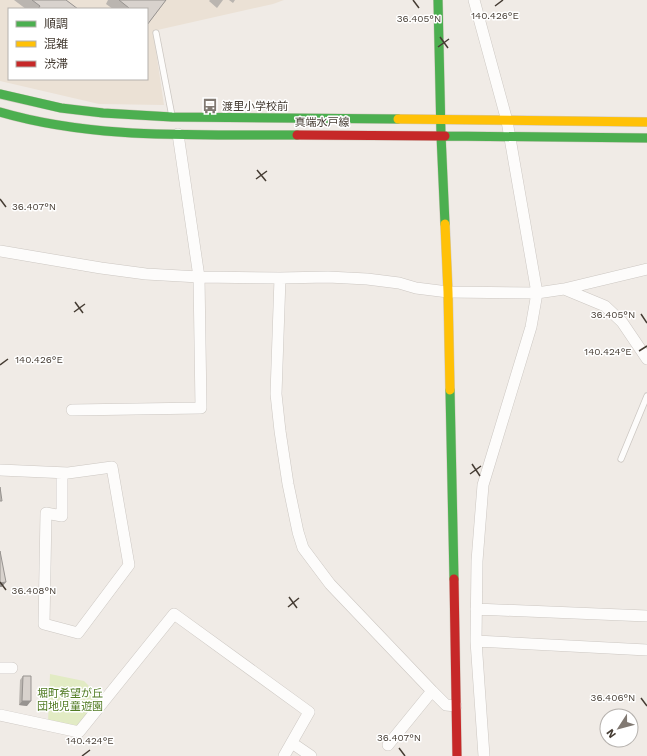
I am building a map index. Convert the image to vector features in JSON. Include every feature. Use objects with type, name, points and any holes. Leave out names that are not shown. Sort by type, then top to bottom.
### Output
[{"type":"main road","points":[[438,0],[441,135],[448,292],[457,756]]},
{"type":"main road","name":"真端水戸線","points":[[0,94],[68,109],[103,113],[172,117],[647,122]]},
{"type":"main road","name":"真端水戸線","points":[[0,112],[55,125],[91,131],[178,134],[441,135],[647,138]]},
{"type":"street","points":[[474,0],[508,121],[537,294],[532,327],[483,485],[477,561],[476,641],[484,756]]},
{"type":"street","points":[[72,410],[201,408],[199,277],[178,134]]},
{"type":"street","points":[[0,251],[146,274],[199,277],[328,277],[367,279],[448,292],[537,294],[564,290],[647,269]]},
{"type":"street","points":[[280,278],[276,394],[288,484],[298,532],[303,548],[330,584],[432,691],[446,705],[456,706]]},
{"type":"street","points":[[564,290],[605,306],[622,322],[647,359]]},
{"type":"street","points":[[0,470],[68,473],[112,467],[128,565],[78,633],[44,624],[46,513],[62,516],[62,473]]},
{"type":"street","points":[[476,609],[647,616]]},
{"type":"street","points":[[0,715],[78,732],[174,614],[310,712],[284,756]]},
{"type":"street","points":[[476,641],[647,650]]},
{"type":"street","points":[[0,668],[12,668]]},
{"type":"street","points":[[388,745],[432,691]]},
{"type":"street","points":[[292,742],[312,756]]},
{"type":"lane","points":[[156,33],[172,117]]},
{"type":"lane","points":[[621,459],[647,396]]},
{"type":"shaded area","points":[[0,0],[284,0],[273,4],[153,31],[164,105],[99,104],[0,81]]},
{"type":"green space","name":"堀町希望が丘 団地児童遊園","points":[[50,674],[84,681],[100,697],[76,727],[48,722]]},
{"type":"building","points":[[32,0],[66,0],[77,8],[39,8],[40,6]]},
{"type":"building","points":[[119,0],[166,0],[148,24],[148,8],[129,8]]},
{"type":"building","points":[[0,487],[2,501],[0,501]]},
{"type":"building","points":[[0,551],[6,582],[0,583]]},
{"type":"building","points":[[23,676],[31,676],[31,701],[22,701]]},
{"type":"traffic: fast","points":[[438,0],[441,135],[445,224]]},
{"type":"traffic: fast","points":[[0,94],[61,108],[103,113],[172,117],[398,119]]},
{"type":"traffic: fast","points":[[0,112],[36,121],[73,127],[147,134],[297,135]]},
{"type":"traffic: fast","points":[[445,136],[647,138]]},
{"type":"traffic: fast","points":[[450,390],[454,579]]},
{"type":"traffic: slow","points":[[398,119],[647,122]]},
{"type":"traffic: slow","points":[[445,224],[450,390]]},
{"type":"traffic: jam","points":[[297,135],[445,136]]},
{"type":"traffic: jam","points":[[454,579],[457,756]]},
{"type":"place","name":"渡里小学校前","points":[[210,106]]}]
